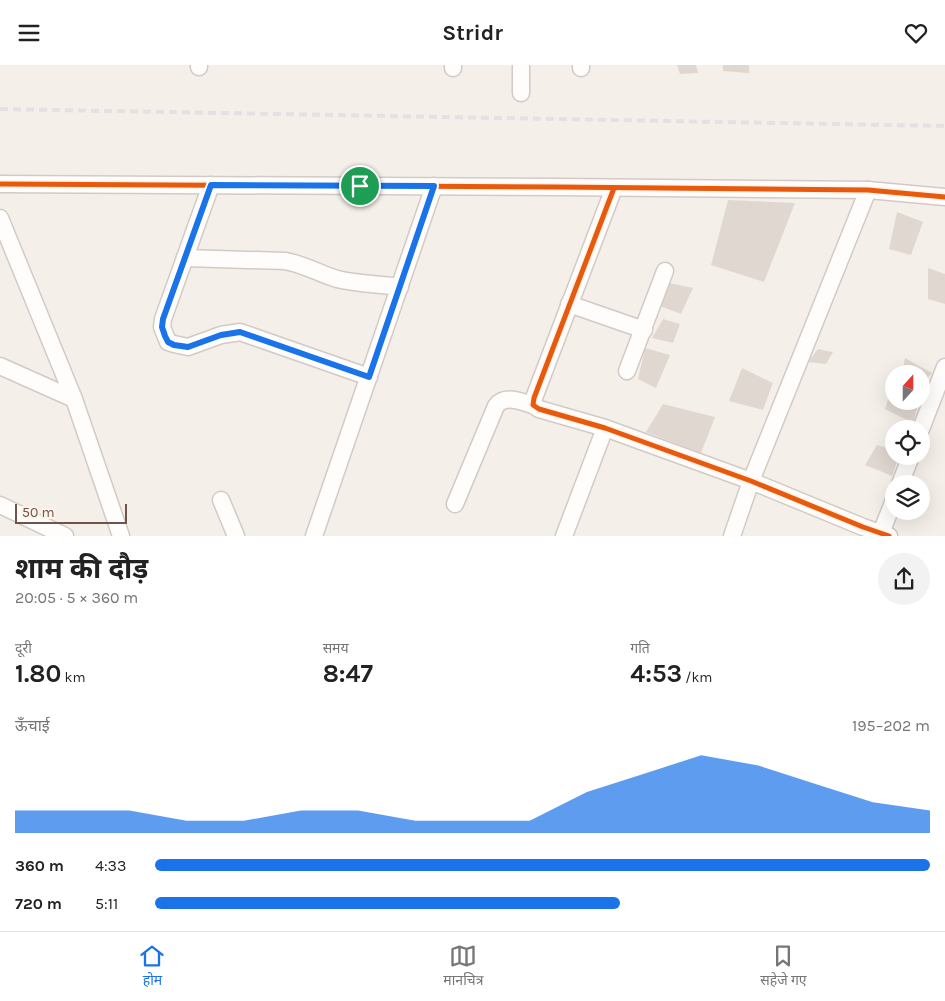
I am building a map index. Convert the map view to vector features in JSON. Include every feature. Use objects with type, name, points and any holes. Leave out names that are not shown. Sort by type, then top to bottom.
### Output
[{"type":"street","points":[[521,65],[521,93]]},
{"type":"street","points":[[0,184],[868,190],[945,197]]},
{"type":"street","points":[[211,185],[163,319],[162,327],[168,342],[188,347],[221,335],[240,332],[369,377]]},
{"type":"street","points":[[314,536],[434,186]]},
{"type":"street","points":[[533,405],[534,397],[614,187]]},
{"type":"street","points":[[732,536],[751,481],[868,190]]},
{"type":"street","points":[[0,218],[74,399],[121,536]]},
{"type":"street","points":[[185,258],[286,261],[348,281],[400,287]]},
{"type":"street","points":[[628,371],[665,271]]},
{"type":"street","points":[[569,304],[644,330]]},
{"type":"street","points":[[0,366],[74,399]]},
{"type":"street","points":[[924,420],[945,367]]},
{"type":"street","points":[[455,504],[496,406],[504,399],[510,399],[605,428],[751,481],[861,531],[885,534],[889,520]]},
{"type":"street","points":[[564,536],[605,428]]},
{"type":"street","points":[[221,500],[236,536]]},
{"type":"street","points":[[0,505],[65,536]]},
{"type":"building","points":[[677,65],[696,65],[698,73],[680,74]]},
{"type":"building","points":[[723,65],[749,65],[749,73],[723,71]]},
{"type":"building","points":[[728,200],[795,203],[764,282],[711,265]]},
{"type":"building","points":[[897,212],[923,222],[911,255],[889,249]]},
{"type":"building","points":[[928,268],[945,274],[945,304],[928,299]]},
{"type":"building","points":[[669,283],[693,288],[681,314],[657,305]]},
{"type":"building","points":[[663,319],[680,324],[673,343],[652,338]]},
{"type":"building","points":[[645,348],[670,355],[656,388],[638,379]]},
{"type":"building","points":[[818,349],[833,352],[826,364],[808,362]]},
{"type":"building","points":[[905,358],[918,365],[904,365]]},
{"type":"building","points":[[742,368],[773,383],[763,410],[729,401]]},
{"type":"building","points":[[663,404],[715,417],[701,453],[646,432]]},
{"type":"building","points":[[887,410],[917,410],[914,420],[907,420]]},
{"type":"building","points":[[877,445],[885,447],[885,465],[896,465],[892,475],[890,475],[865,465]]},
{"type":"railway","points":[[0,109],[945,126]]},
{"type":"cycle path","points":[[0,184],[868,190],[945,197]]},
{"type":"cycle path","points":[[614,188],[534,398],[533,405],[539,409],[605,428],[751,481],[889,536]]},
{"type":"route","points":[[211,185],[360,186],[434,186],[369,377],[240,332],[221,335],[188,347],[168,342],[162,327],[163,319],[211,185]]}]
